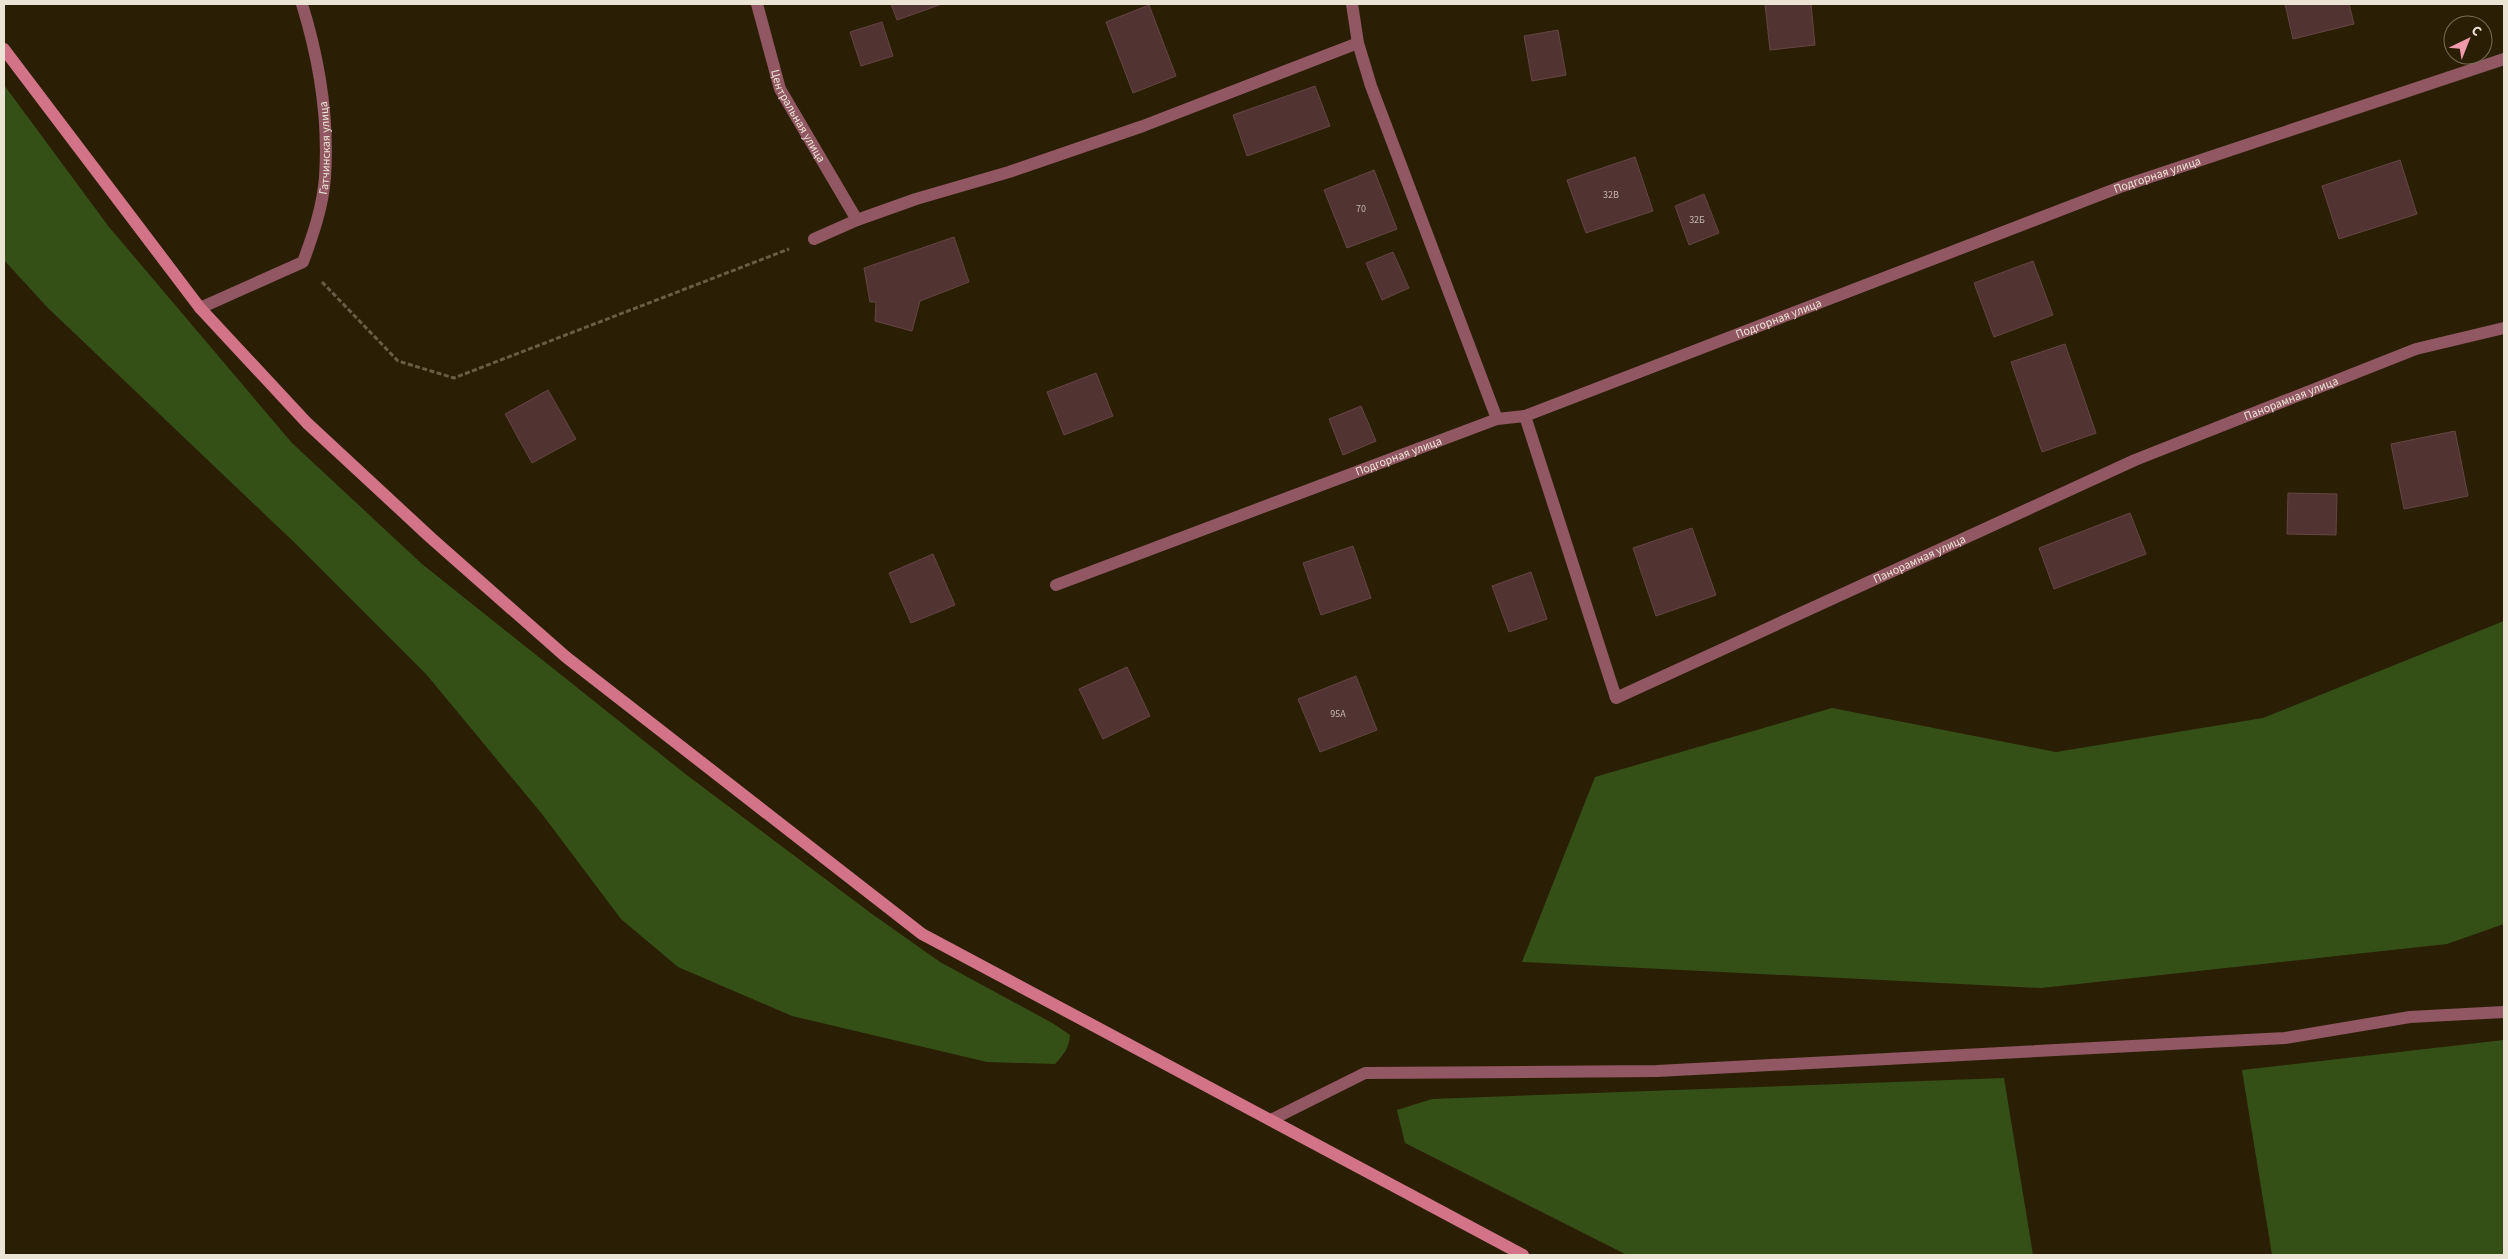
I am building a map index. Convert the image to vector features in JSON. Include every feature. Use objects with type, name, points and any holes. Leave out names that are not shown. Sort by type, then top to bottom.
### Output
[{"type":"street","name":"Гатчинская улица","points":[[302,4],[312,36],[324,109],[325,178],[316,225],[303,262]]},
{"type":"street","name":"Центральная улица","points":[[757,4],[780,89],[856,220]]},
{"type":"street","points":[[1352,4],[1358,43],[1371,86],[1497,419]]},
{"type":"street","points":[[814,239],[856,220],[916,199],[1009,172],[1143,126],[1358,43]]},
{"type":"street","points":[[4,49],[200,308],[306,423],[431,538],[566,657],[922,934],[1523,1255]]},
{"type":"street","name":"Подгорная улица","points":[[1056,585],[1497,419],[1525,416],[2123,186],[2504,59]]},
{"type":"street","points":[[200,308],[303,262]]},
{"type":"street","name":"Панорамная улица","points":[[1525,416],[1616,698],[2135,460],[2416,349],[2504,328]]},
{"type":"street","points":[[1271,1120],[1365,1073],[1657,1071],[2285,1038],[2410,1017],[2504,1012]]},
{"type":"path","points":[[303,262],[398,361],[454,378],[814,239]]},
{"type":"green space","points":[[4,85],[109,227],[292,443],[422,564],[688,776],[872,914],[940,962],[1054,1024],[1070,1035],[1066,1051],[1055,1064],[987,1062],[792,1016],[678,967],[621,919],[542,814],[426,674],[296,544],[47,307],[4,260]]},
{"type":"green space","points":[[2504,621],[2504,924],[2447,944],[2041,988],[1522,962],[1595,777],[1832,708],[2056,752],[2263,718]]},
{"type":"green space","points":[[2504,1040],[2504,1255],[2272,1255],[2242,1070]]},
{"type":"green space","points":[[2004,1078],[2033,1255],[1627,1255],[1405,1143],[1397,1110],[1432,1099]]},
{"type":"building","points":[[891,4],[942,4],[897,20]]},
{"type":"building","points":[[1765,4],[1811,4],[1815,45],[1770,50]]},
{"type":"building","points":[[2285,4],[2349,4],[2354,24],[2293,39]]},
{"type":"building","points":[[1149,5],[1176,76],[1133,93],[1106,22]]},
{"type":"building","points":[[882,22],[893,56],[861,66],[850,32]]},
{"type":"building","points":[[1558,30],[1566,75],[1532,81],[1524,36]]},
{"type":"building","points":[[1315,86],[1330,126],[1247,156],[1233,115]]},
{"type":"building","points":[[1635,157],[1653,211],[1586,233],[1567,180]]},
{"type":"building","points":[[2400,160],[2417,214],[2339,239],[2322,186]]},
{"type":"building","points":[[1374,170],[1397,229],[1347,248],[1324,190]]},
{"type":"building","points":[[1704,194],[1719,233],[1689,245],[1675,206]]},
{"type":"building","points":[[954,237],[969,282],[920,301],[912,331],[875,321],[876,302],[870,302],[864,268]]},
{"type":"building","points":[[1393,252],[1409,288],[1382,300],[1366,263]]},
{"type":"building","points":[[2033,261],[2053,315],[1994,337],[1974,283]]},
{"type":"building","points":[[2065,344],[2096,433],[2042,452],[2011,362]]},
{"type":"building","points":[[1096,373],[1113,416],[1064,435],[1047,392]]},
{"type":"building","points":[[548,390],[576,439],[532,463],[505,414]]},
{"type":"building","points":[[1361,406],[1376,441],[1343,455],[1329,419]]},
{"type":"building","points":[[2455,431],[2468,496],[2404,509],[2391,444]]},
{"type":"building","points":[[2288,493],[2337,494],[2336,535],[2287,534]]},
{"type":"building","points":[[2130,513],[2146,554],[2054,589],[2039,548]]},
{"type":"building","points":[[1692,528],[1716,595],[1656,616],[1633,548]]},
{"type":"building","points":[[1353,546],[1371,598],[1321,615],[1303,563]]},
{"type":"building","points":[[933,554],[955,605],[911,623],[889,573]]},
{"type":"building","points":[[1531,572],[1547,619],[1509,632],[1492,586]]},
{"type":"building","points":[[1127,667],[1150,716],[1103,739],[1079,689]]},
{"type":"building","points":[[1356,676],[1377,730],[1320,752],[1298,699]]}]
